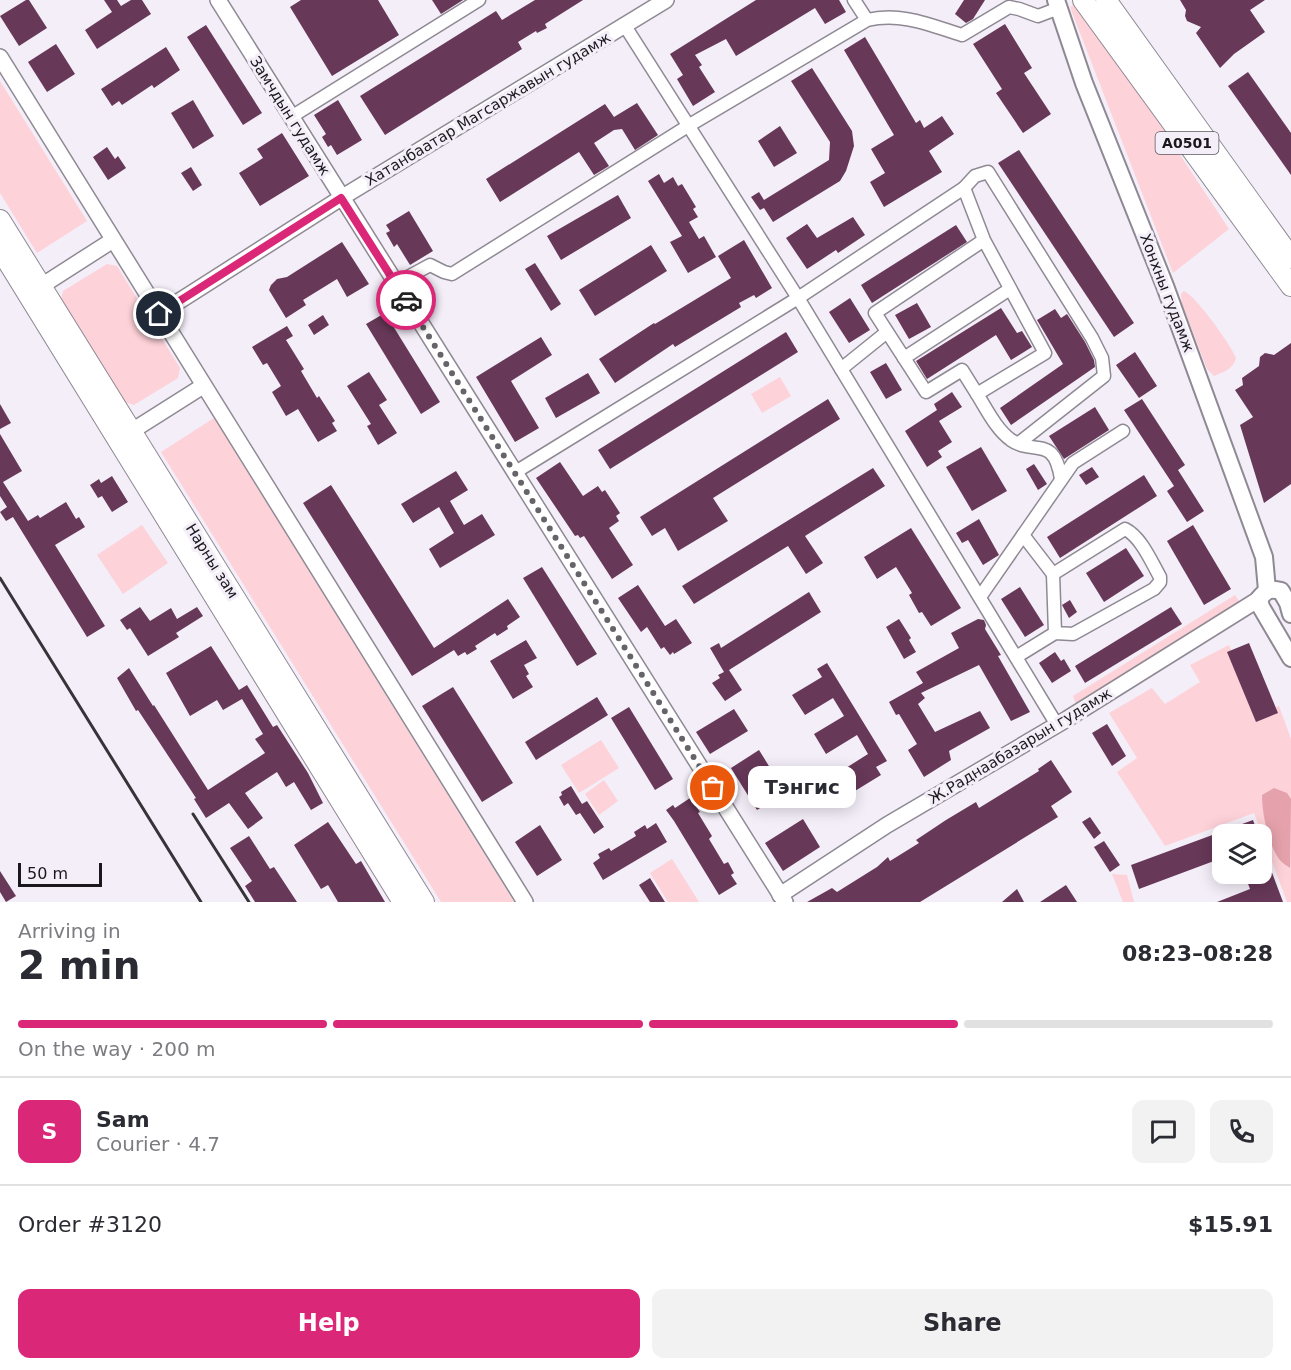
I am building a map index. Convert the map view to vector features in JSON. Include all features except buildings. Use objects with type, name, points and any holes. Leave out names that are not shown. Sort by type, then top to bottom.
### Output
[{"type":"main road","name":"A0501","points":[[1083,0],[1291,286]]},
{"type":"main road","name":"A0501","points":[[1106,0],[1291,258]]},
{"type":"main road","name":"Хонхны гудамж","points":[[1057,4],[1084,82],[1165,286],[1264,556],[1263,594]]},
{"type":"main road","name":"Нарны зам","points":[[0,220],[35,290],[404,902]]},
{"type":"main road","name":"Нарны зам","points":[[0,249],[35,290]]},
{"type":"main road","name":"Нарны зам","points":[[125,436],[424,902]]},
{"type":"main road","points":[[1291,614],[1281,591],[1274,589],[1263,594],[1261,607],[1291,658]]},
{"type":"street","name":"Замчдын гудамж","points":[[218,0],[783,898]]},
{"type":"street","points":[[291,117],[479,0]]},
{"type":"street","name":"Хатанбаатар Магсаржавын гудамж","points":[[159,314],[341,198],[666,0]]},
{"type":"street","points":[[854,0],[867,20]]},
{"type":"street","points":[[395,284],[430,265],[452,274],[688,126],[867,20],[897,16],[962,35],[1009,7],[1038,16],[1057,4]]},
{"type":"street","points":[[625,26],[798,298],[1057,725]]},
{"type":"street","points":[[0,57],[525,902]]},
{"type":"street","points":[[514,472],[798,298],[964,188],[975,176],[988,172],[1092,338],[1102,358],[1104,376],[1019,443]]},
{"type":"street","points":[[964,188],[984,240],[1045,353],[977,394]]},
{"type":"street","points":[[35,290],[113,240]]},
{"type":"street","points":[[984,240],[875,314],[926,392],[962,370],[1002,432],[1012,442],[1047,451],[1059,466],[1061,479]]},
{"type":"street","points":[[904,358],[1010,289]]},
{"type":"street","points":[[841,369],[886,332]]},
{"type":"street","points":[[125,436],[203,386]]},
{"type":"street","points":[[981,597],[1073,463],[1123,431]]},
{"type":"street","points":[[1016,657],[1054,633],[1073,634],[1154,589],[1160,582],[1160,577],[1138,541],[1125,529],[1053,574]]},
{"type":"street","points":[[1023,535],[1053,574],[1054,633]]},
{"type":"street","name":"Ж.Раднаабазарын гудамж","points":[[783,898],[887,825],[1057,725],[1263,594]]},
{"type":"shaded area","points":[[1079,2],[1229,229],[1173,273],[1070,7]]},
{"type":"shaded area","points":[[0,81],[87,221],[37,253],[0,193]]},
{"type":"shaded area","points":[[107,264],[117,266],[180,368],[178,378],[134,405],[124,402],[61,301],[63,291]]},
{"type":"shaded area","points":[[1184,291],[1213,322],[1236,358],[1230,367],[1214,376],[1207,369],[1182,304],[1181,294]]},
{"type":"shaded area","points":[[780,377],[791,396],[762,413],[751,394]]},
{"type":"shaded area","points":[[214,418],[514,902],[441,902],[161,452]]},
{"type":"shaded area","points":[[142,525],[168,563],[123,594],[97,555]]},
{"type":"shaded area","points":[[1235,595],[1243,607],[1077,707],[1073,696]]},
{"type":"shaded area","points":[[1229,645],[1258,714],[1279,706],[1291,739],[1291,902],[1287,902],[1272,862],[1272,824],[1258,824],[1254,813],[1224,824],[1212,824],[1212,829],[1165,846],[1117,772],[1137,758],[1109,713],[1152,688],[1165,704],[1200,682],[1190,665]]},
{"type":"shaded area","points":[[601,740],[619,768],[579,793],[561,765]]},
{"type":"shaded area","points":[[604,780],[618,801],[599,815],[585,794]]},
{"type":"shaded area","points":[[1274,788],[1287,793],[1291,799],[1290,868],[1275,853],[1272,845],[1272,824],[1265,824],[1262,795]]},
{"type":"shaded area","points":[[672,859],[699,902],[668,902],[650,873]]},
{"type":"shaded area","points":[[1112,874],[1127,875],[1134,902],[1123,902]]},
{"type":"railway","points":[[0,578],[201,902]]},
{"type":"railway","points":[[193,814],[249,902]]},
{"type":"way so far","points":[[406,300],[713,788]]},
{"type":"place","name":"Тэнгис","points":[[713,788]]},
{"type":"route","points":[[159,314],[341,198],[406,300]]}]
